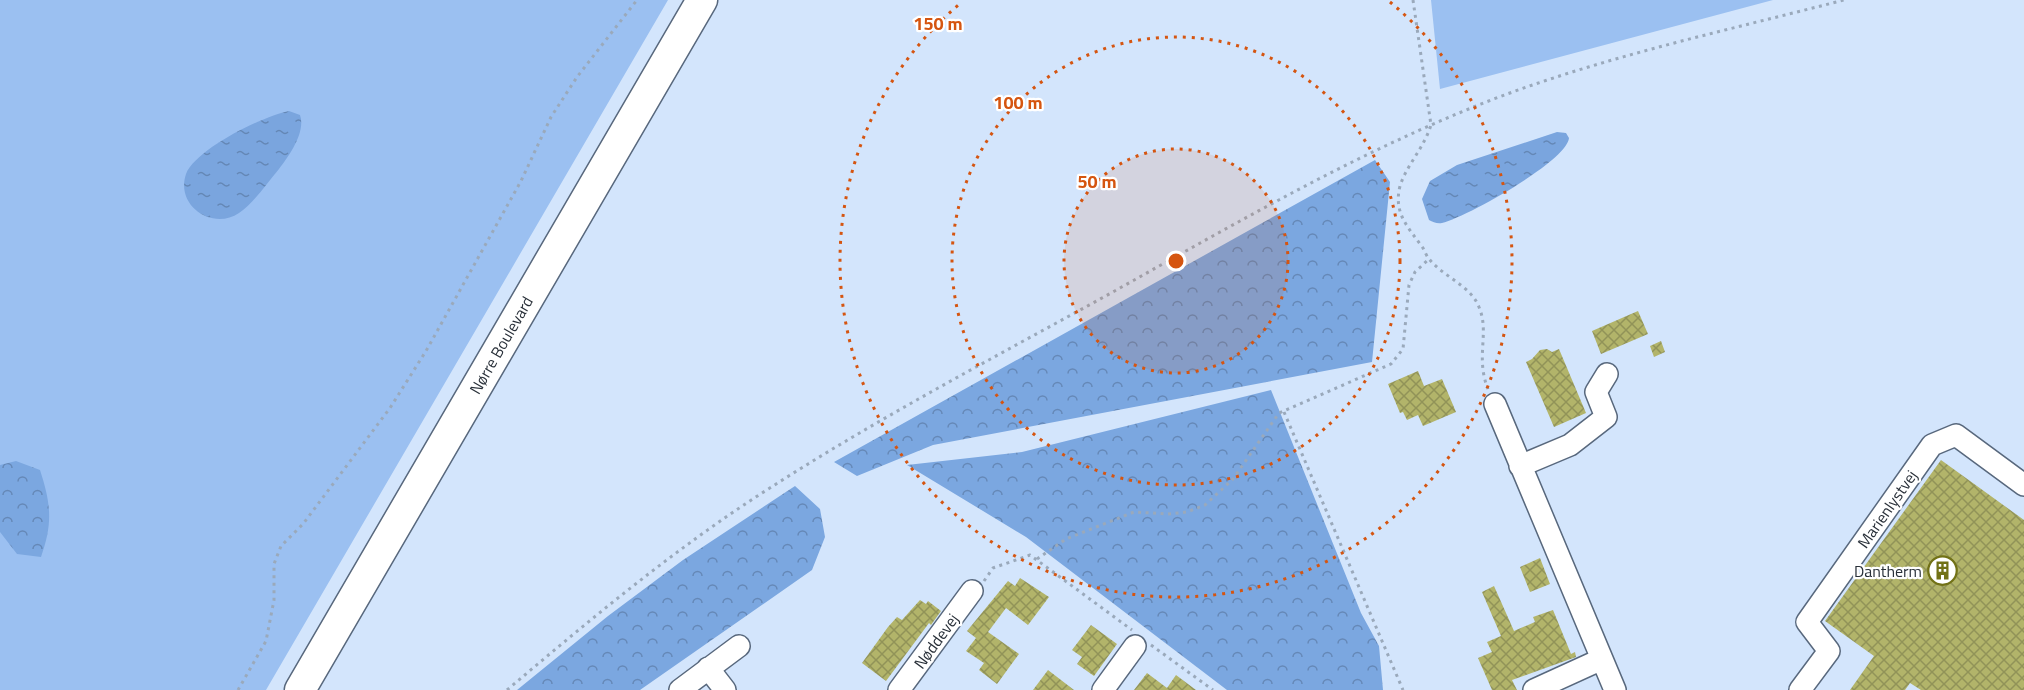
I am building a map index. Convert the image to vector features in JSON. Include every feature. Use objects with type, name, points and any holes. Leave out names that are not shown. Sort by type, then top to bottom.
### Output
[{"type":"highway","name":"Nørre Boulevard","points":[[300,690],[702,0]]},
{"type":"street","points":[[1520,466],[1570,445],[1606,417],[1596,392],[1607,374]]},
{"type":"street","points":[[1495,404],[1615,690]]},
{"type":"street","name":"Marienlystvej","points":[[1800,690],[1829,651],[1807,622],[1932,445],[1956,435],[2024,485]]},
{"type":"street","name":"Nøddevej","points":[[899,690],[972,591]]},
{"type":"street","points":[[1103,690],[1139,641]]},
{"type":"street","points":[[680,690],[739,646]]},
{"type":"street","points":[[1534,690],[1602,658]]},
{"type":"street","points":[[708,668],[725,690]]},
{"type":"path","points":[[238,690],[266,641],[274,600],[274,564],[280,546],[303,524],[390,408],[426,351],[521,181],[551,117],[577,77],[637,0]]},
{"type":"path","points":[[1413,0],[1431,125],[1425,144],[1401,186],[1399,204],[1403,225],[1429,259],[1469,293],[1479,306],[1484,322],[1480,355],[1483,376],[1495,404]]},
{"type":"path","points":[[507,690],[668,558],[770,488],[861,431],[1305,185],[1431,125],[1501,97],[1587,67],[1844,0]]},
{"type":"path","points":[[1037,559],[1066,539],[1134,512],[1168,514],[1205,505],[1233,479],[1275,417],[1391,364],[1403,349],[1409,285],[1414,272],[1429,259]]},
{"type":"path","points":[[1284,412],[1403,690]]},
{"type":"path","points":[[972,591],[977,591],[993,568],[1030,555],[1139,641],[1213,690]]},
{"type":"shaded area","points":[[0,0],[668,0],[266,690],[0,690]]},
{"type":"shaded area","points":[[1431,0],[1773,0],[1440,89]]},
{"type":"green space","points":[[1375,160],[1390,182],[1372,362],[933,445],[857,476],[834,462]]},
{"type":"green space","points":[[1271,390],[1361,613],[1379,646],[1383,690],[1227,690],[1026,537],[907,465],[1022,452]]},
{"type":"green space","points":[[16,461],[40,470],[44,482],[49,523],[41,557],[17,554],[0,532],[0,465]]},
{"type":"green space","points":[[795,486],[820,509],[825,537],[812,570],[640,690],[517,690],[608,616],[683,560]]},
{"type":"water","points":[[289,111],[300,115],[299,136],[283,164],[250,204],[229,218],[218,219],[208,217],[191,205],[184,186],[186,174],[192,164],[216,144],[232,135],[263,119]]},
{"type":"water","points":[[1557,132],[1566,133],[1569,138],[1564,148],[1535,173],[1493,200],[1455,219],[1440,223],[1429,220],[1422,199],[1430,181],[1457,165]]},
{"type":"building","points":[[1638,311],[1648,334],[1601,354],[1592,331]]},
{"type":"building","points":[[1661,341],[1665,352],[1654,357],[1650,346]]},
{"type":"building","points":[[1547,349],[1552,352],[1559,349],[1586,413],[1554,427],[1526,362],[1540,350]]},
{"type":"building","points":[[1418,371],[1424,386],[1442,379],[1456,412],[1423,426],[1418,415],[1407,420],[1403,412],[1400,413],[1388,384]]},
{"type":"building","name":"Dantherm","points":[[1941,460],[2024,520],[2024,690],[1921,690],[1910,683],[1905,690],[1850,690],[1874,656],[1825,621]]},
{"type":"building","points":[[1540,558],[1550,584],[1530,592],[1520,567]]},
{"type":"building","points":[[1020,578],[1049,597],[1028,625],[1006,608],[988,632],[1019,654],[997,684],[979,670],[984,663],[966,651],[976,638],[967,631],[1008,581],[1015,586]]},
{"type":"building","points":[[1494,586],[1514,631],[1535,622],[1533,617],[1553,610],[1571,654],[1575,652],[1576,657],[1512,680],[1517,690],[1492,690],[1478,658],[1492,652],[1487,642],[1501,636],[1482,592]]},
{"type":"building","points":[[920,600],[926,604],[928,601],[941,611],[931,625],[929,623],[886,681],[862,663],[897,617],[902,620]]},
{"type":"building","points":[[1091,625],[1117,644],[1094,676],[1077,664],[1082,657],[1072,650]]},
{"type":"building","points":[[1048,670],[1074,690],[1033,690]]},
{"type":"building","points":[[1147,673],[1167,688],[1176,675],[1196,690],[1134,690]]},
{"type":"place","name":"Dantherm","points":[[1943,571]]}]
